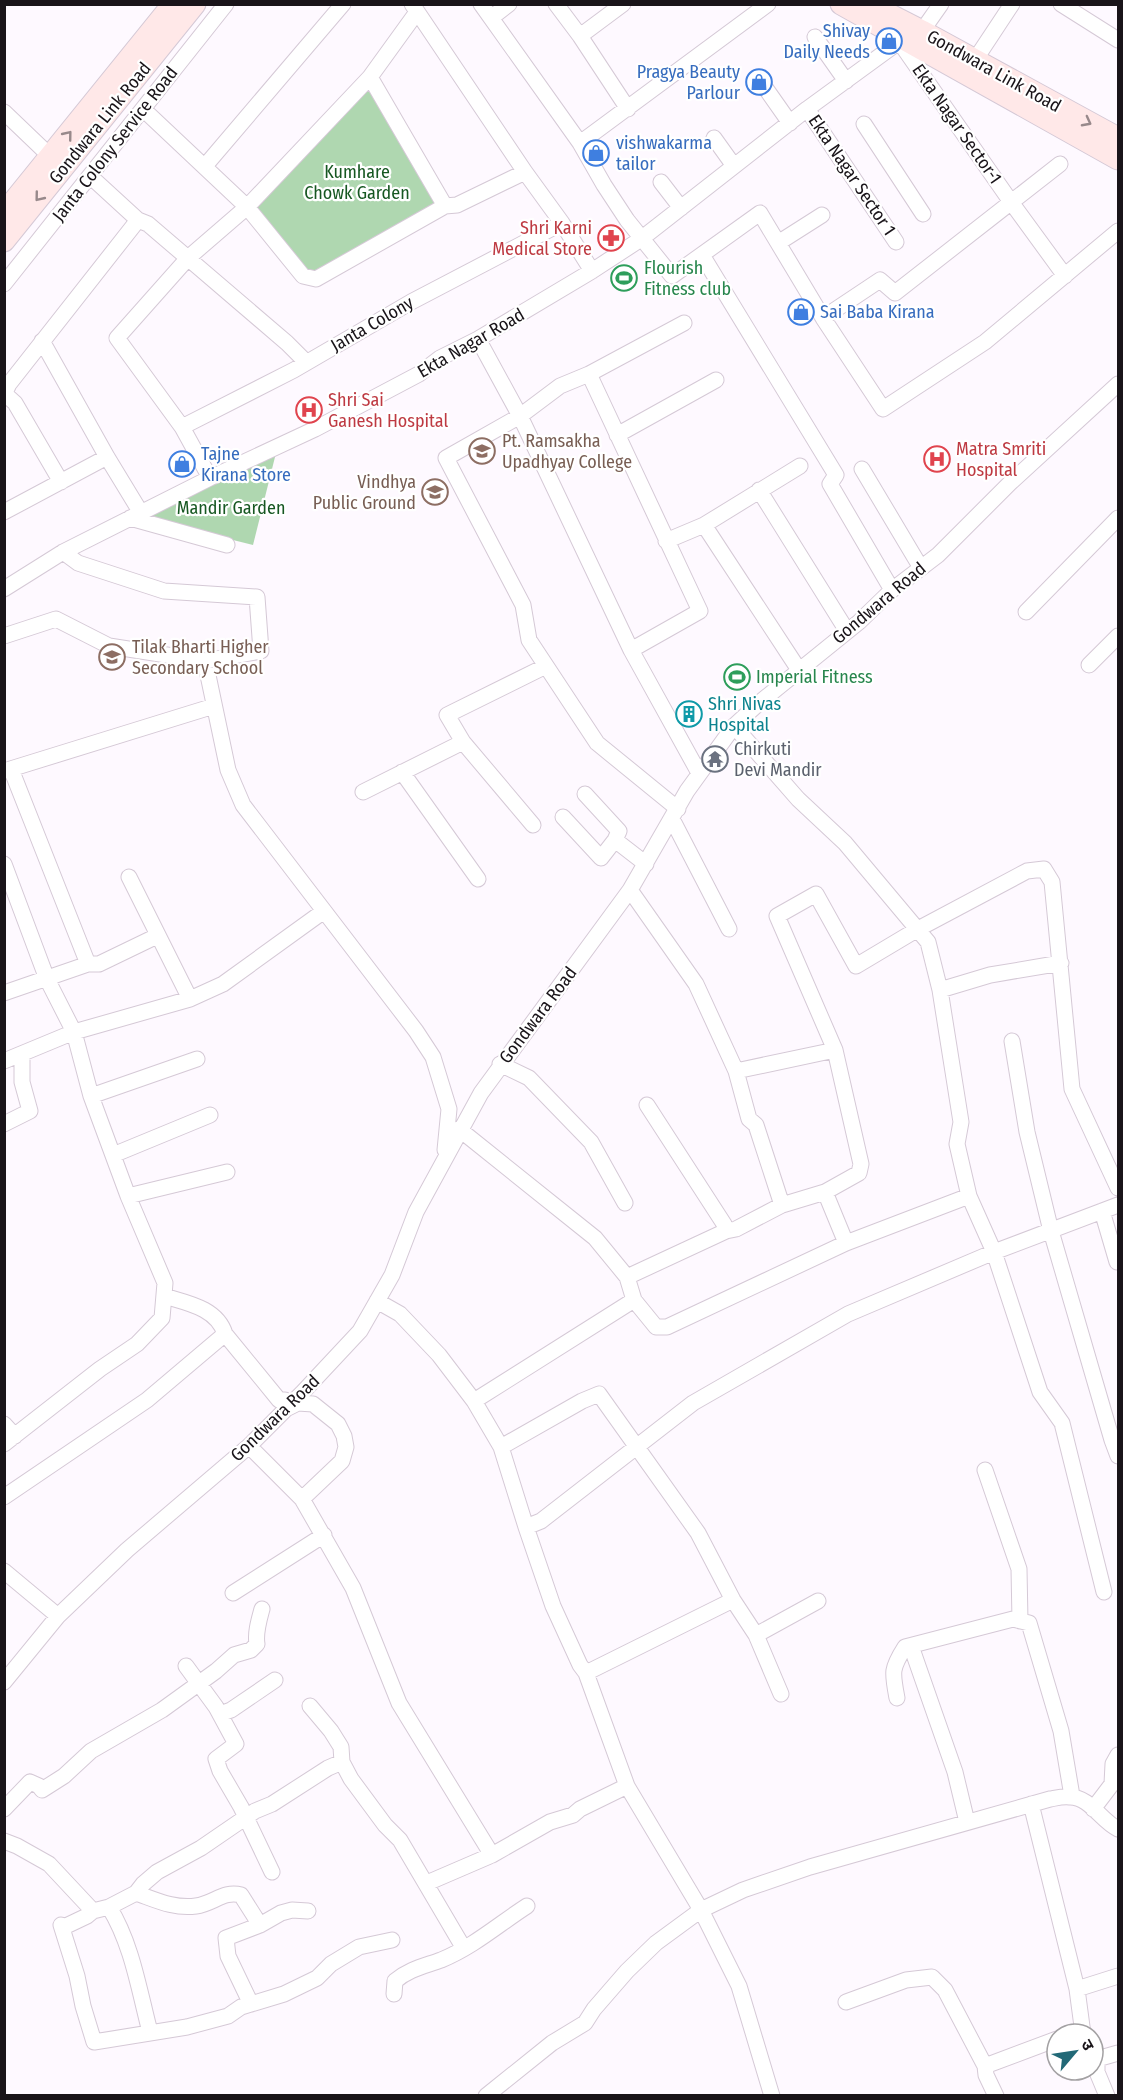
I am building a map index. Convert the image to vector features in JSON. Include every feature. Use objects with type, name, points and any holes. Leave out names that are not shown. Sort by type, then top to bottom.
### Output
[{"type":"street","name":"Gondwara Link Road","points":[[4,213],[173,4]]},
{"type":"street","name":"Gondwara Link Road","points":[[4,241],[195,4]]},
{"type":"street","name":"Janta Colony Service Road","points":[[4,284],[226,4]]},
{"type":"street","points":[[205,166],[343,4]]},
{"type":"street","points":[[481,4],[580,143],[604,185],[641,239],[672,276],[760,213],[823,318],[883,409],[985,342],[1119,231]]},
{"type":"street","points":[[491,18],[509,4]]},
{"type":"street","points":[[556,4],[628,109]]},
{"type":"street","points":[[580,36],[623,4]]},
{"type":"street","points":[[580,143],[768,4]]},
{"type":"street","points":[[841,4],[903,43],[1119,159]]},
{"type":"street","name":"Gondwara Link Road","points":[[869,4],[1119,138]]},
{"type":"street","points":[[922,31],[941,4]]},
{"type":"street","points":[[975,60],[1012,4]]},
{"type":"street","points":[[1062,4],[1119,40]]},
{"type":"street","points":[[210,478],[182,428],[117,338],[188,258],[247,207],[370,77],[415,8],[562,223],[592,271]]},
{"type":"street","points":[[815,37],[846,81]]},
{"type":"street","name":"Ekta Nagar Road","points":[[4,589],[63,552],[210,478],[315,429],[418,374],[440,358],[478,339],[592,271],[641,239],[807,109],[903,43]]},
{"type":"street","name":"Ekta Nagar Sector-1","points":[[903,43],[1011,202],[1065,276]]},
{"type":"street","points":[[370,77],[445,206]]},
{"type":"street","points":[[764,86],[790,123]]},
{"type":"street","points":[[143,109],[247,207],[303,276],[316,279],[445,206],[457,205],[525,172]]},
{"type":"street","name":"Ekta Nagar Sector 1","points":[[807,109],[896,242]]},
{"type":"street","points":[[4,112],[50,156]]},
{"type":"street","name":"Ekta Nagar Sector 1","points":[[864,124],[923,214]]},
{"type":"street","points":[[714,138],[734,166]]},
{"type":"street","name":"Ekta Nagar Sector-1","points":[[823,318],[880,280],[895,293],[1060,164]]},
{"type":"street","points":[[90,176],[138,220],[148,224],[287,343],[306,362]]},
{"type":"street","points":[[661,182],[681,208]]},
{"type":"street","points":[[778,243],[822,214]]},
{"type":"street","points":[[61,482],[15,403],[5,394],[9,384],[138,220]]},
{"type":"street","name":"Janta Colony","points":[[182,428],[306,362],[411,302],[562,223]]},
{"type":"street","points":[[702,255],[836,475],[830,484],[892,590]]},
{"type":"street","points":[[684,323],[588,374],[560,386],[520,416],[446,458],[523,604],[529,640],[597,743],[675,814],[729,929]]},
{"type":"street","points":[[478,339],[520,416],[631,650],[699,773]]},
{"type":"street","points":[[42,341],[107,457],[136,515],[227,545]]},
{"type":"street","points":[[588,374],[700,611],[631,650]]},
{"type":"street","points":[[617,435],[716,380]]},
{"type":"street","name":"Gondwara Road","points":[[4,1682],[58,1616],[127,1550],[249,1446],[360,1331],[392,1275],[416,1212],[459,1129],[500,1064],[630,890],[699,773],[734,726],[859,622],[892,590],[938,555],[1010,483],[1119,384]]},
{"type":"street","points":[[4,512],[107,457]]},
{"type":"street","points":[[666,541],[704,525],[800,466]]},
{"type":"street","points":[[862,469],[921,568]]},
{"type":"street","points":[[759,490],[847,631]]},
{"type":"street","points":[[1026,612],[1119,518]]},
{"type":"street","points":[[704,525],[799,670]]},
{"type":"street","points":[[4,636],[56,619],[109,646],[205,661],[261,651],[257,597],[164,591],[78,563],[63,552]]},
{"type":"street","points":[[1089,665],[1119,636]]},
{"type":"street","points":[[205,661],[228,770],[243,805],[416,1031],[433,1057],[449,1109],[445,1157]]},
{"type":"street","points":[[533,825],[463,742],[447,715],[546,666]]},
{"type":"street","points":[[88,964],[8,770],[214,706]]},
{"type":"street","points":[[734,726],[798,799],[845,843],[927,942],[940,990],[961,1122],[957,1144],[969,1196],[993,1252],[1040,1392],[1062,1423],[1104,1592]]},
{"type":"street","points":[[363,792],[463,742]]},
{"type":"street","points":[[402,772],[478,879]]},
{"type":"street","points":[[563,817],[601,858],[619,831],[585,794]]},
{"type":"street","points":[[615,840],[646,864]]},
{"type":"street","points":[[4,864],[47,979],[74,1032],[91,1096],[128,1196],[165,1283],[162,1318],[137,1344],[100,1369],[10,1440],[4,1424]]},
{"type":"street","points":[[627,1277],[726,1231],[736,1229],[782,1205],[825,1192],[859,1173],[861,1164],[836,1050],[777,916],[816,894],[856,966],[918,929],[1027,871],[1044,869],[1052,882],[1072,1089],[1119,1188]]},
{"type":"street","points":[[129,877],[190,999]]},
{"type":"street","points":[[630,890],[696,984],[736,1071],[749,1119],[756,1125],[782,1205]]},
{"type":"street","points":[[4,1061],[74,1032],[190,999],[223,984],[324,911]]},
{"type":"street","points":[[4,993],[88,964],[99,964],[157,936]]},
{"type":"street","points":[[940,990],[990,975],[1061,963]]},
{"type":"street","points":[[1012,1041],[1027,1132],[1052,1231],[1112,1440],[1119,1456]]},
{"type":"street","points":[[736,1071],[836,1050]]},
{"type":"street","points":[[4,1124],[30,1111],[22,1082],[22,1055]]},
{"type":"street","points":[[91,1096],[196,1059]]},
{"type":"street","points":[[500,1064],[529,1078],[591,1142],[624,1203]]},
{"type":"street","points":[[647,1105],[724,1224],[726,1231]]},
{"type":"street","points":[[113,1155],[210,1115]]},
{"type":"street","points":[[459,1129],[595,1238],[627,1277],[634,1300],[656,1327],[667,1327],[846,1243],[969,1196]]},
{"type":"street","points":[[128,1196],[227,1172]]},
{"type":"street","points":[[825,1192],[846,1243]]},
{"type":"street","points":[[526,1527],[542,1521],[693,1403],[848,1314],[993,1252],[1119,1205]]},
{"type":"street","points":[[1102,1211],[1117,1262]]},
{"type":"street","points":[[164,1296],[206,1310],[222,1325],[225,1334],[279,1400],[285,1400],[286,1409],[298,1403],[313,1404],[338,1424],[346,1447],[342,1461],[302,1499]]},
{"type":"street","points":[[474,1401],[634,1300]]},
{"type":"street","points":[[377,1301],[400,1314],[439,1354],[474,1401],[501,1447],[553,1606],[580,1665],[586,1673],[627,1786],[701,1910],[739,1986],[772,2096]]},
{"type":"street","points":[[4,1497],[147,1400],[225,1334]]},
{"type":"street","points":[[501,1447],[582,1401],[599,1394],[698,1533],[733,1600],[756,1635],[781,1694]]},
{"type":"street","points":[[249,1446],[302,1499],[324,1535],[353,1588],[399,1703],[492,1855]]},
{"type":"street","points":[[985,1470],[1019,1569],[1020,1621]]},
{"type":"street","points":[[233,1593],[324,1535]]},
{"type":"street","points":[[4,1571],[58,1616]]},
{"type":"street","points":[[586,1673],[733,1600]]},
{"type":"street","points":[[756,1635],[818,1601]]},
{"type":"street","points":[[4,1809],[30,1782],[42,1790],[53,1784],[91,1751],[162,1710],[234,1655],[251,1650],[257,1644],[255,1633],[260,1625],[262,1609]]},
{"type":"street","points":[[897,1698],[892,1673],[895,1662],[905,1647],[1013,1619],[1029,1623],[1061,1731],[1072,1796]]},
{"type":"street","points":[[911,1646],[955,1772],[967,1822]]},
{"type":"street","points":[[186,1666],[220,1714],[236,1744],[216,1759],[272,1872]]},
{"type":"street","points":[[220,1714],[231,1710],[275,1680]]},
{"type":"street","points":[[310,1706],[341,1748],[342,1762],[351,1779],[385,1825],[400,1840],[463,1947]]},
{"type":"street","points":[[1093,1809],[1112,1784],[1113,1764],[1119,1755]]},
{"type":"street","points":[[342,1762],[328,1768],[272,1804],[255,1811],[201,1848],[157,1872],[136,1893],[110,1907],[93,1911],[66,1926],[61,1925],[77,1976],[83,2006],[94,2042],[203,2024],[228,2016],[241,2007],[284,1994],[317,1978],[332,1964],[359,1947],[393,1940]]},
{"type":"street","points":[[427,1883],[492,1855],[550,1822],[573,1815],[580,1809],[627,1786]]},
{"type":"street","points":[[486,2096],[552,2043],[585,2023],[614,1986],[656,1943],[701,1910],[743,1890],[810,1867],[1050,1799],[1072,1796],[1084,1801],[1110,1825],[1119,1829]]},
{"type":"street","points":[[1031,1804],[1077,1989],[1078,2022]]},
{"type":"street","points":[[4,1841],[49,1863],[93,1911]]},
{"type":"street","points":[[136,1893],[176,1907],[204,1905],[232,1893],[241,1895],[260,1925]]},
{"type":"street","points":[[394,1994],[395,1980],[404,1973],[441,1960],[491,1932],[527,1906]]},
{"type":"street","points":[[110,1907],[119,1923],[129,1951],[150,2032]]},
{"type":"street","points":[[250,2004],[228,1956],[226,1938],[260,1925],[281,1913],[292,1910],[308,1911]]},
{"type":"street","points":[[1077,1989],[1119,1976]]},
{"type":"street","points":[[846,2002],[906,1980],[932,1977],[945,1990],[985,2066],[986,2075],[996,2096]]},
{"type":"street","points":[[985,2066],[1045,2044]]},
{"type":"street","points":[[1101,2082],[1107,2096]]},
{"type":"green space","name":"Kumhare Chowk Garden","points":[[370,77],[445,206],[316,279],[247,207]]},
{"type":"green space","name":"Mandir Garden","points":[[276,453],[253,545],[141,517]]},
{"type":"place","name":"Shivay Daily Needs","points":[[889,41]]},
{"type":"place","name":"Pragya Beauty Parlour","points":[[759,82]]},
{"type":"place","name":"vishwakarma tailor","points":[[596,153]]},
{"type":"place","name":"Shri Karni Medical Store","points":[[611,238]]},
{"type":"place","name":"Flourish Fitness club","points":[[624,278]]},
{"type":"place","name":"Sai Baba Kirana","points":[[801,312]]},
{"type":"place","name":"Shri Sai Ganesh Hospital","points":[[309,410]]},
{"type":"place","name":"Pt. Ramsakha Upadhyay College","points":[[482,451]]},
{"type":"place","name":"Matra Smriti Hospital","points":[[937,459]]},
{"type":"place","name":"Tajne Kirana Store","points":[[182,464]]},
{"type":"place","name":"Vindhya Public Ground","points":[[435,492]]},
{"type":"place","name":"Tilak Bharti Higher Secondary School","points":[[112,657]]},
{"type":"place","name":"Imperial Fitness","points":[[737,677]]},
{"type":"place","name":"Shri Nivas Hospital","points":[[689,714]]},
{"type":"place","name":"Chirkuti Devi Mandir","points":[[715,759]]}]
